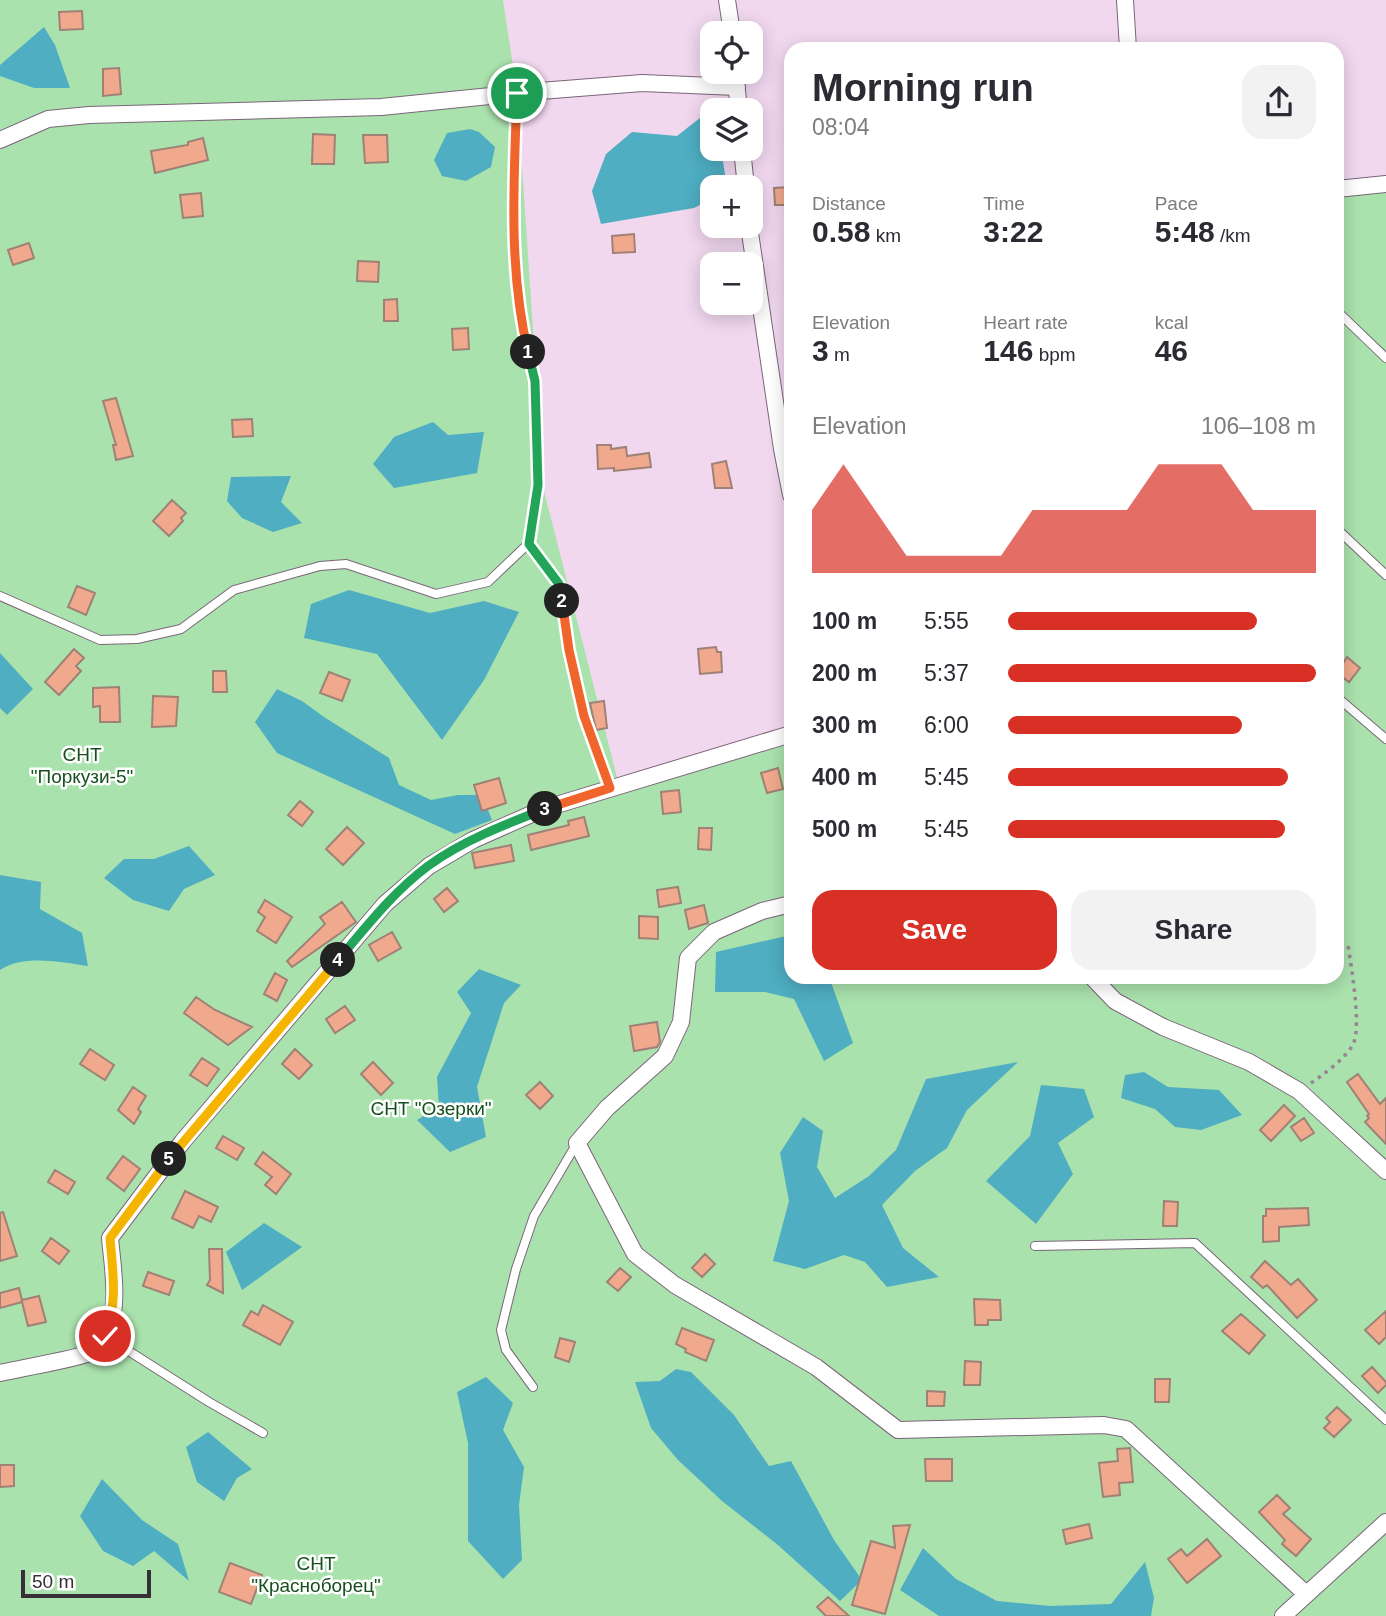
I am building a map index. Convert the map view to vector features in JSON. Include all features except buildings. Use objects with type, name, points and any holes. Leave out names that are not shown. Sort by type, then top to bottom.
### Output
[{"type":"street","points":[[727,0],[730,21]]},
{"type":"street","points":[[1125,0],[1128,42]]},
{"type":"street","points":[[0,140],[48,120],[89,115],[381,107],[517,93],[700,81]]},
{"type":"street","points":[[1344,188],[1386,184]]},
{"type":"street","points":[[751,238],[784,456]]},
{"type":"street","points":[[0,1373],[89,1353],[105,1336],[113,1316],[110,1238],[183,1141],[385,904],[429,866],[473,840],[543,809],[784,736]]},
{"type":"street","points":[[784,906],[762,911],[714,932],[688,958],[681,1022],[664,1056],[607,1108],[578,1143],[635,1254],[675,1285],[816,1367],[898,1430],[1104,1425],[1126,1429],[1306,1594]]},
{"type":"street","points":[[1098,984],[1115,1002],[1163,1027],[1249,1062],[1299,1091],[1386,1171]]},
{"type":"street","points":[[1283,1616],[1386,1522]]},
{"type":"lane","points":[[0,596],[100,640],[137,639],[181,629],[234,590],[320,566],[346,564],[436,594],[488,582],[529,544],[538,485],[535,381],[520,318],[513,232],[517,93]]},
{"type":"lane","points":[[1344,318],[1386,358]]},
{"type":"lane","points":[[1344,536],[1386,575]]},
{"type":"lane","points":[[529,544],[559,584],[569,650],[584,716],[610,788]]},
{"type":"lane","points":[[1344,703],[1386,739]]},
{"type":"lane","points":[[533,1387],[506,1350],[501,1330],[516,1269],[534,1216],[578,1143]]},
{"type":"lane","points":[[1035,1246],[1195,1243],[1386,1420]]},
{"type":"lane","points":[[105,1336],[263,1433]]},
{"type":"path","points":[[1299,1091],[1323,1075],[1354,1043],[1356,1017],[1348,944]]},
{"type":"green space","name":"СНТ \"Озерки\"","points":[[0,0],[503,0],[517,93],[544,491],[621,793],[784,739],[784,984],[1344,984],[1344,182],[1386,179],[1386,1616],[0,1616]]},
{"type":"water","points":[[44,27],[55,45],[70,88],[34,88],[0,76],[0,65]]},
{"type":"water","points":[[700,118],[700,161],[723,161],[725,175],[700,175],[700,205],[601,224],[592,191],[606,154],[632,132],[677,136]]},
{"type":"water","points":[[470,129],[479,132],[495,147],[491,167],[466,181],[442,176],[434,160],[447,133]]},
{"type":"water","points":[[433,422],[448,435],[484,432],[477,473],[394,488],[373,464],[394,437]]},
{"type":"water","points":[[291,476],[281,502],[302,523],[273,532],[242,518],[227,501],[231,477]]},
{"type":"water","points":[[349,590],[430,613],[484,601],[519,612],[484,680],[442,740],[377,654],[304,638],[311,604]]},
{"type":"water","points":[[0,653],[33,689],[7,715],[0,708]]},
{"type":"water","points":[[277,689],[302,701],[389,758],[399,785],[431,800],[458,795],[482,795],[492,820],[455,834],[277,753],[255,722]]},
{"type":"water","points":[[189,846],[215,875],[184,889],[169,911],[133,900],[104,878],[124,859],[154,859]]},
{"type":"water","points":[[0,875],[41,882],[40,909],[82,933],[88,966],[31,961],[20,962],[0,970]]},
{"type":"water","points":[[784,937],[784,984],[832,984],[853,1043],[824,1061],[794,999],[765,992],[715,992],[716,952]]},
{"type":"water","points":[[479,969],[521,985],[504,1003],[477,1087],[486,1137],[450,1152],[417,1120],[439,1107],[437,1077],[471,1013],[457,992]]},
{"type":"water","points":[[1018,1062],[967,1110],[947,1148],[915,1171],[882,1205],[903,1248],[939,1277],[887,1287],[865,1262],[844,1255],[805,1269],[773,1261],[789,1201],[780,1153],[803,1117],[823,1131],[817,1167],[835,1198],[869,1176],[896,1150],[926,1079]]},
{"type":"water","points":[[1144,1072],[1168,1087],[1219,1090],[1242,1115],[1201,1130],[1175,1127],[1155,1109],[1121,1098],[1125,1075]]},
{"type":"water","points":[[1041,1085],[1084,1089],[1094,1117],[1058,1143],[1073,1174],[1036,1224],[986,1181],[1030,1136]]},
{"type":"water","points":[[264,1223],[302,1247],[242,1290],[226,1252]]},
{"type":"water","points":[[676,1369],[691,1372],[734,1415],[769,1466],[791,1461],[834,1540],[862,1580],[840,1601],[778,1545],[722,1501],[678,1460],[651,1428],[635,1382],[660,1381]]},
{"type":"water","points":[[486,1377],[513,1403],[503,1430],[524,1467],[519,1505],[522,1560],[503,1579],[468,1541],[468,1443],[457,1392]]},
{"type":"water","points":[[208,1432],[252,1469],[237,1478],[224,1501],[197,1482],[186,1447]]},
{"type":"water","points":[[102,1479],[142,1520],[178,1544],[189,1581],[154,1551],[133,1566],[103,1551],[80,1516]]},
{"type":"water","points":[[923,1548],[956,1579],[997,1601],[1050,1606],[1111,1604],[1145,1562],[1154,1598],[1151,1616],[939,1616],[900,1590]]},
{"type":"route","points":[[105,1336],[113,1316],[110,1238],[183,1141],[385,904],[429,866],[473,840],[543,809],[610,788],[584,716],[569,650],[559,584],[529,544],[538,485],[535,381],[520,318],[513,232],[517,93]]},
{"type":"park label","name":"СНТ \"Поркузи-5\"","points":[[82,765]]},
{"type":"park label","name":"СНТ \"Красноборец\"","points":[[316,1574]]}]
